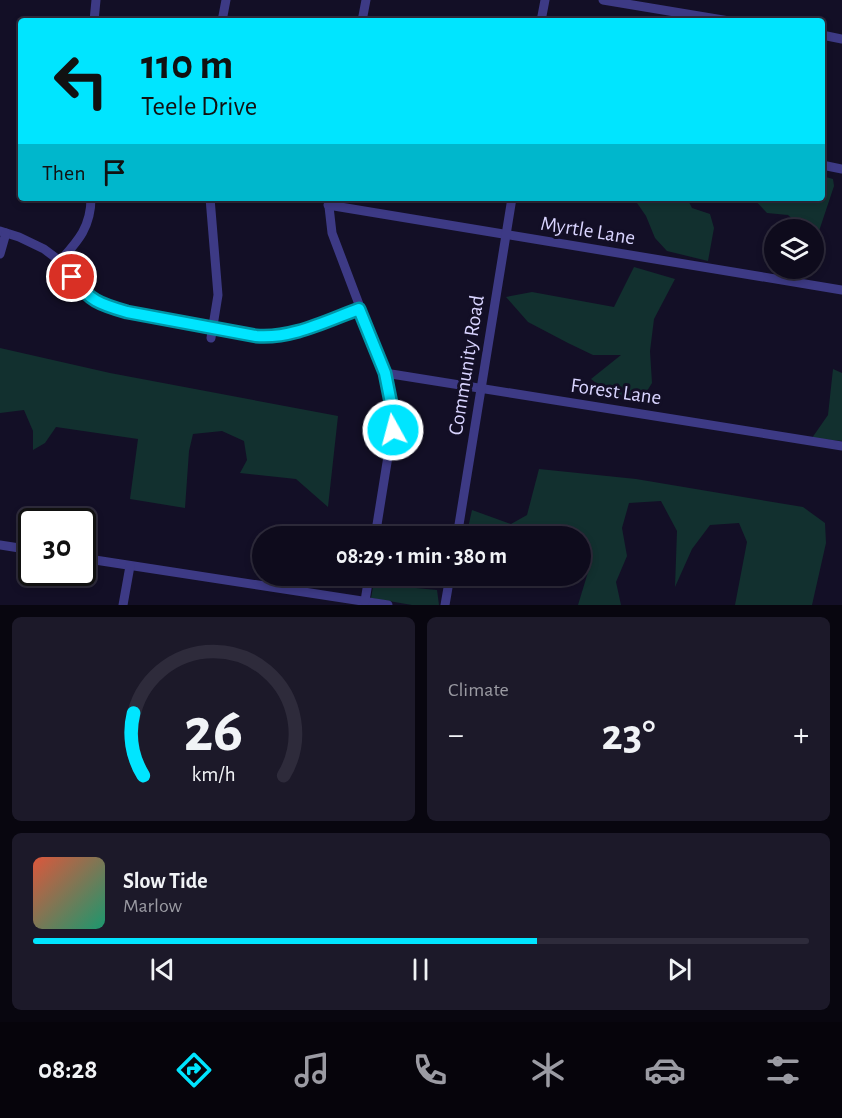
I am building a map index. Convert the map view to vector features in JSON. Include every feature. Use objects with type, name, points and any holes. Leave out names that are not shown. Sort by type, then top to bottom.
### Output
[{"type":"street","points":[[93,18],[96,0]]},
{"type":"street","points":[[223,18],[226,0]]},
{"type":"street","points":[[363,18],[366,0]]},
{"type":"street","points":[[542,18],[545,0]]},
{"type":"street","points":[[603,0],[711,18]]},
{"type":"street","points":[[825,36],[842,39]]},
{"type":"street","points":[[825,166],[842,169]]},
{"type":"street","points":[[60,261],[86,226],[91,213],[91,201]]},
{"type":"street","points":[[210,201],[218,295],[211,339]]},
{"type":"street","points":[[328,201],[332,233],[385,373],[394,418],[377,526]]},
{"type":"street","name":"Myrtle Lane","points":[[328,201],[505,235],[842,290]]},
{"type":"street","name":"Community Road","points":[[459,526],[511,201]]},
{"type":"street","points":[[0,254],[3,232],[32,242],[60,261],[84,293],[94,300],[127,312],[272,338],[293,333],[359,309]]},
{"type":"street","name":"Forest Lane","points":[[385,373],[842,446]]},
{"type":"street","points":[[0,545],[18,548]]},
{"type":"street","points":[[96,560],[387,605]]},
{"type":"street","points":[[123,605],[130,566]]},
{"type":"street","points":[[365,601],[367,586]]},
{"type":"street","points":[[445,605],[448,586]]},
{"type":"green space","points":[[825,177],[833,179],[834,186],[823,219],[792,219],[788,215],[767,213],[756,201],[825,201]]},
{"type":"green space","points":[[636,201],[688,201],[692,208],[710,214],[714,228],[708,261],[667,251],[655,238],[646,216]]},
{"type":"green space","points":[[634,267],[675,279],[654,319],[650,351],[652,383],[642,399],[613,396],[591,379],[621,355],[593,355],[568,343],[528,322],[506,297],[532,292],[614,307]]},
{"type":"green space","points":[[0,348],[110,373],[338,416],[328,507],[296,479],[240,473],[247,460],[244,441],[222,431],[193,434],[189,451],[185,508],[130,499],[138,439],[56,427],[45,443],[33,450],[33,431],[24,410],[0,413]]},
{"type":"green space","points":[[833,369],[842,373],[842,441],[812,438],[828,415]]},
{"type":"green space","points":[[539,469],[636,479],[803,507],[825,523],[826,543],[812,605],[735,605],[747,542],[739,523],[710,525],[692,549],[675,587],[677,531],[661,501],[629,503],[622,528],[627,556],[616,582],[621,605],[578,605],[584,586],[591,586],[591,526],[468,526],[472,510],[511,524],[527,515]]},
{"type":"green space","points":[[373,586],[404,586],[437,590],[439,605],[412,605],[371,598]]},
{"type":"route","points":[[72,277],[84,293],[107,306],[127,312],[272,338],[293,333],[359,309],[385,373],[394,418],[393,430]]}]
